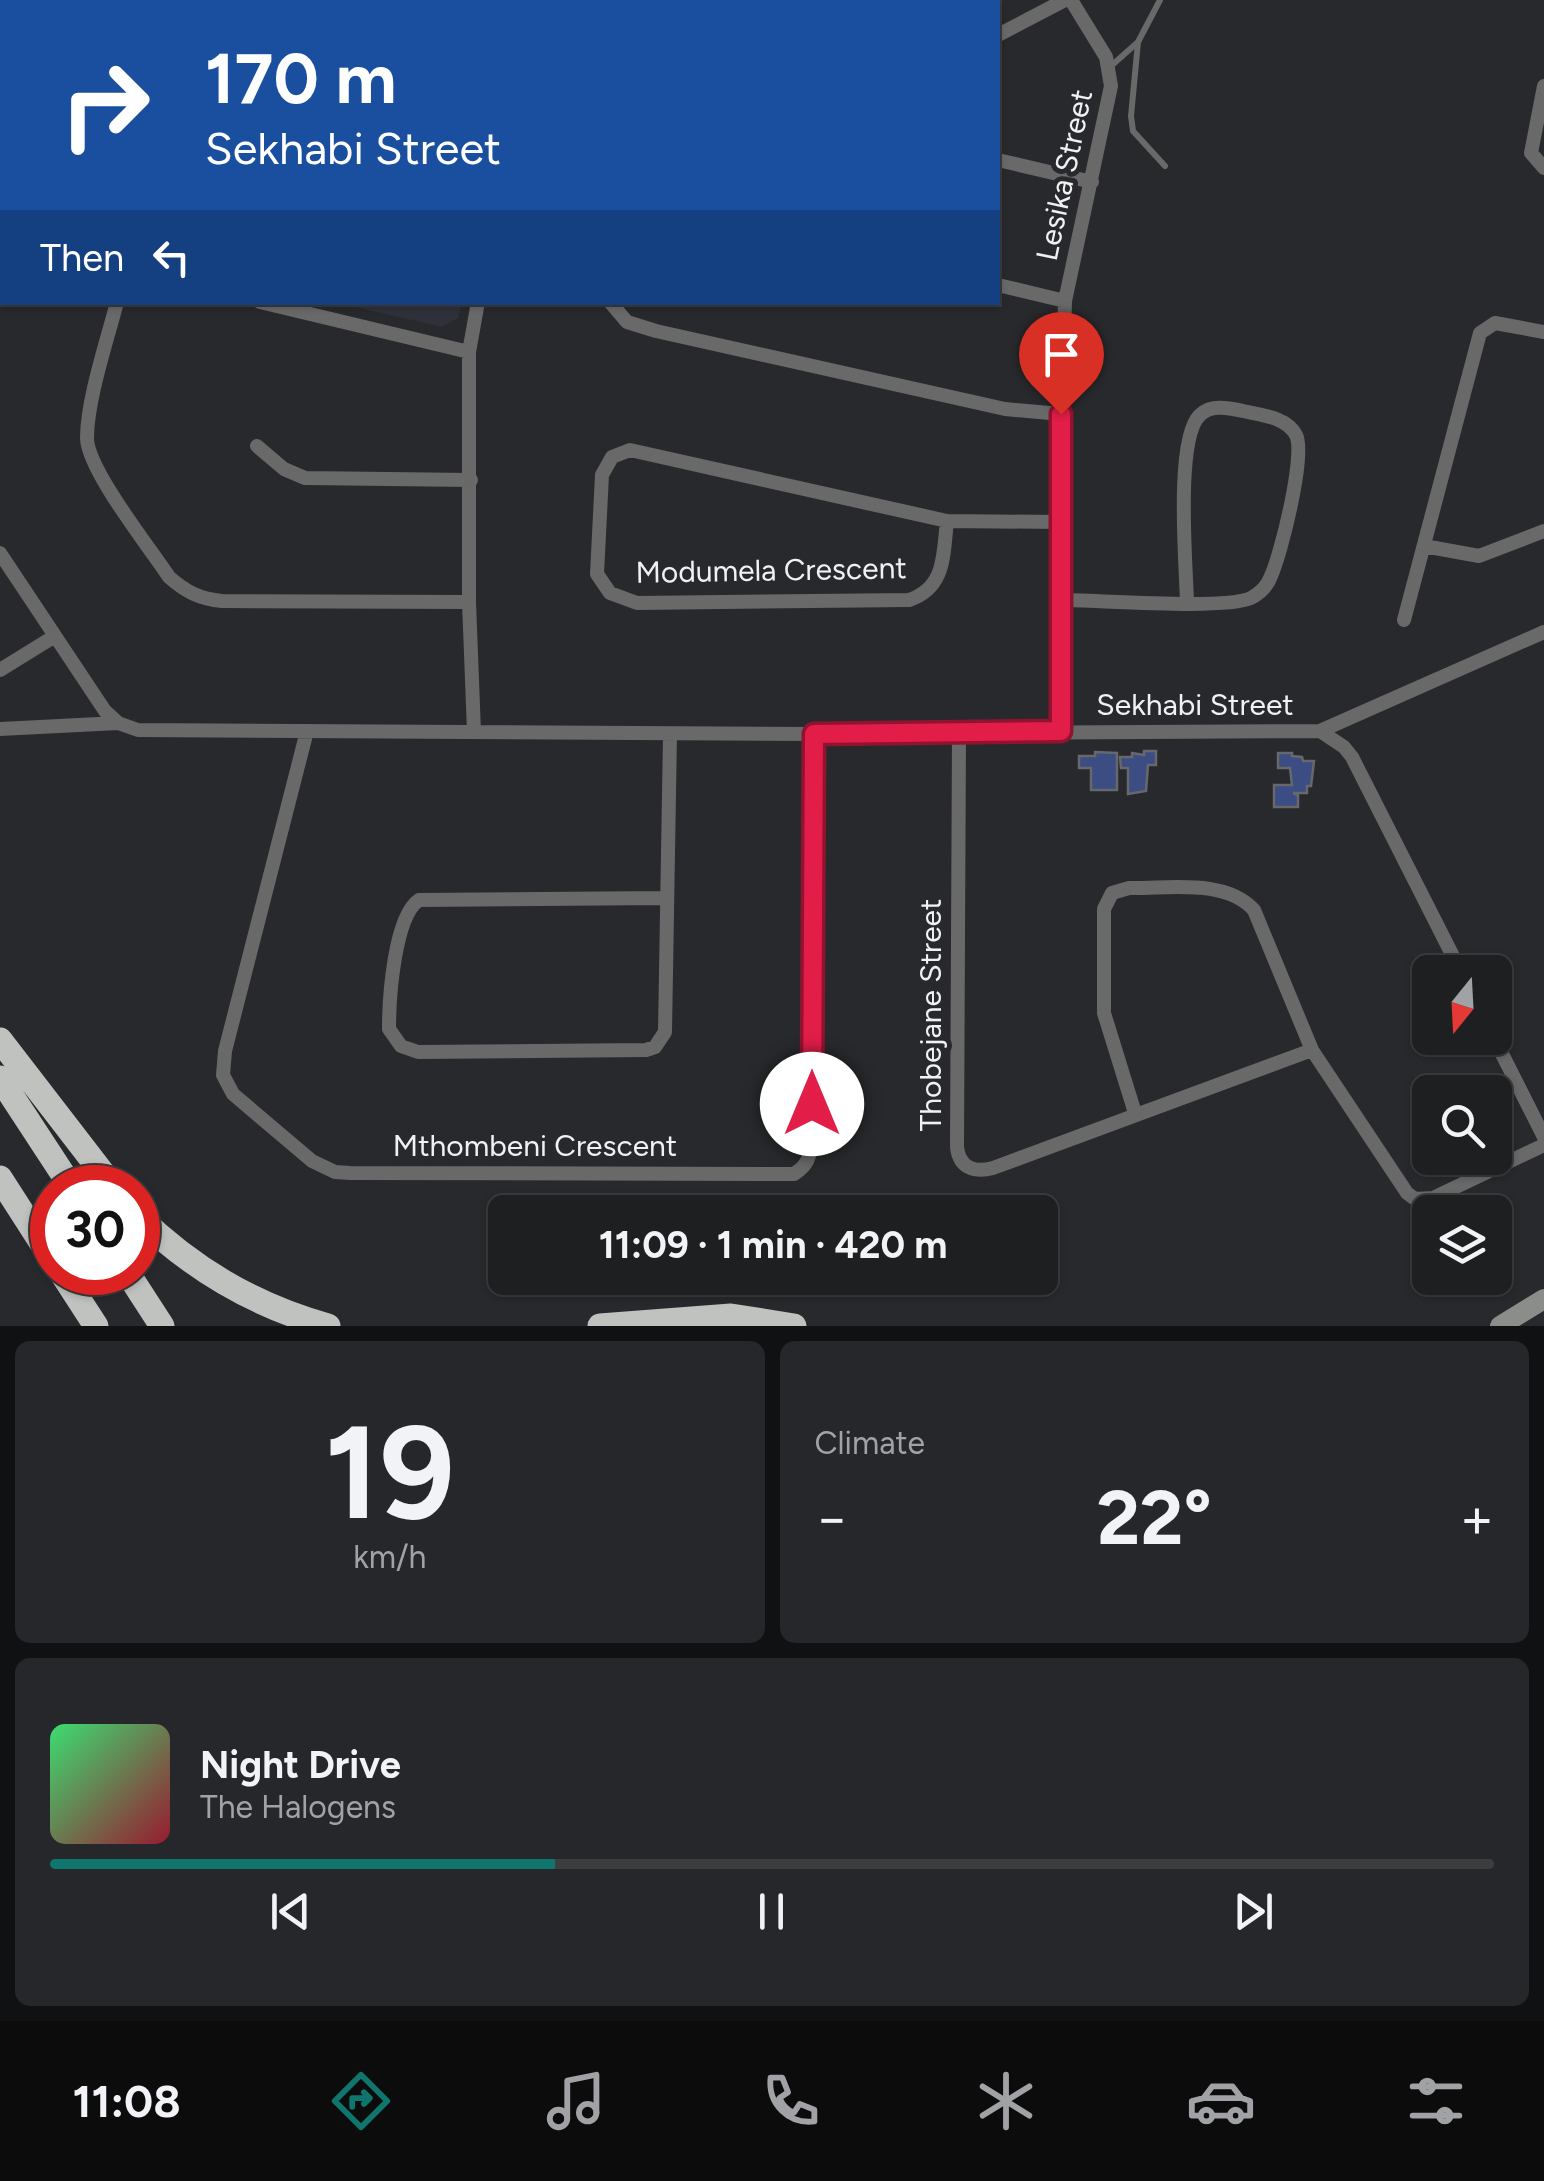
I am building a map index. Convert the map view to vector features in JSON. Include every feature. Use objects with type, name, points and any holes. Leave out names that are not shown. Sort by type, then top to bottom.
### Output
[{"type":"highway","points":[[0,1040],[96,1165]]},
{"type":"highway","points":[[0,1078],[57,1165]]},
{"type":"highway","points":[[0,1178],[30,1225]]},
{"type":"highway","points":[[160,1237],[211,1276],[261,1302],[328,1326]]},
{"type":"highway","points":[[76,1295],[96,1326]]},
{"type":"highway","points":[[142,1295],[162,1326]]},
{"type":"highway","points":[[600,1326],[731,1316],[794,1326]]},
{"type":"main road","points":[[1500,1326],[1544,1298]]},
{"type":"street","points":[[1000,34],[1068,0]]},
{"type":"street","name":"Lesika Street","points":[[1061,731],[1065,300],[1110,100],[1110,67],[1068,0]]},
{"type":"street","points":[[1544,86],[1531,153],[1544,168]]},
{"type":"street","points":[[1000,160],[1092,182]]},
{"type":"street","points":[[1000,285],[1065,300]]},
{"type":"street","points":[[116,305],[91,410],[89,451],[169,577],[182,588],[222,602],[470,602]]},
{"type":"street","points":[[273,305],[469,352]]},
{"type":"street","points":[[474,732],[469,352],[477,305]]},
{"type":"street","points":[[613,305],[627,322],[656,331],[1005,408],[1061,414]]},
{"type":"street","points":[[1404,620],[1480,333],[1494,323],[1544,332]]},
{"type":"street","points":[[1062,600],[1186,602],[1239,602],[1266,586],[1272,576],[1300,463],[1298,437],[1280,420],[1220,408],[1198,416],[1190,430],[1184,458],[1186,602]]},
{"type":"street","points":[[257,446],[284,469],[305,478],[471,480]]},
{"type":"street","name":"Modumela Crescent","points":[[947,521],[936,583],[921,596],[909,600],[637,602],[610,593],[597,574],[602,475],[612,457],[630,450],[947,521],[1060,522]]},
{"type":"street","points":[[1424,546],[1479,556],[1544,530]]},
{"type":"street","points":[[0,553],[104,711],[118,723]]},
{"type":"street","points":[[1320,731],[1544,632]]},
{"type":"street","points":[[0,670],[55,636]]},
{"type":"street","name":"Sekhabi Street","points":[[0,729],[118,723],[151,732],[1320,731],[1352,757],[1452,955]]},
{"type":"street","name":"Mthombeni Crescent","points":[[307,731],[225,1051],[223,1075],[233,1094],[312,1161],[335,1172],[350,1173],[794,1174],[802,1169],[809,1162],[812,1141],[814,734]]},
{"type":"street","name":"Thobejane Street","points":[[958,733],[958,1156],[972,1170],[993,1168],[1312,1050]]},
{"type":"street","points":[[665,898],[419,900],[410,906],[402,926],[389,1029],[401,1046],[418,1052],[655,1047],[665,1032],[670,734]]},
{"type":"street","points":[[1136,1113],[1104,1013],[1107,899],[1118,890],[1214,890],[1227,891],[1247,902],[1259,919],[1312,1050],[1399,1186],[1415,1199],[1433,1198],[1544,1144]]},
{"type":"street","points":[[1503,1055],[1544,1137]]},
{"type":"lane","points":[[1110,67],[1138,42],[1160,0]]},
{"type":"lane","points":[[1138,42],[1133,130],[1165,166]]},
{"type":"shaded area","points":[[347,305],[461,305],[458,318],[442,327]]},
{"type":"building","points":[[1144,751],[1156,751],[1156,765],[1148,765],[1146,791],[1128,794],[1128,768],[1121,768],[1120,757],[1144,755]]},
{"type":"building","points":[[1095,752],[1117,753],[1117,790],[1091,790],[1091,768],[1079,768],[1079,756],[1095,756]]},
{"type":"building","points":[[1278,753],[1292,753],[1303,761],[1314,761],[1307,793],[1293,793],[1298,795],[1298,807],[1274,807],[1274,785],[1292,785],[1290,768],[1278,768]]},
{"type":"route","points":[[812,1104],[814,734],[1061,731],[1061,414]]}]
